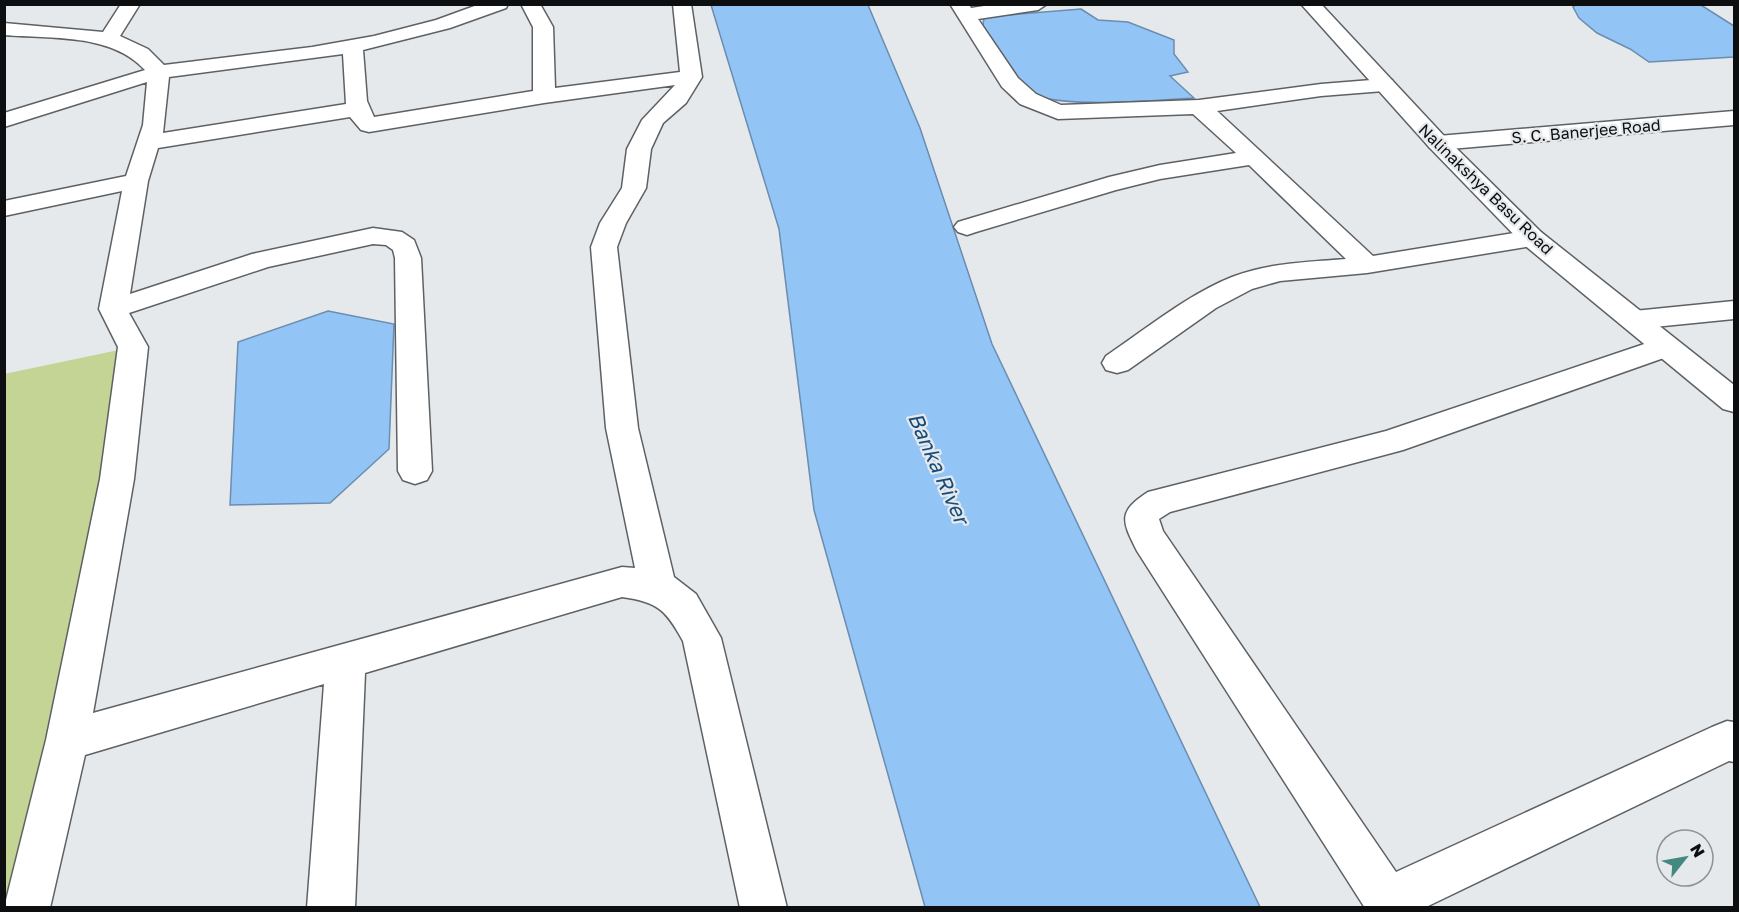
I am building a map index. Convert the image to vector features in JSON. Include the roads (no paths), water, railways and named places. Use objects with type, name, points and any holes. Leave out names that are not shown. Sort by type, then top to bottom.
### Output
[{"type":"street","points":[[109,38],[131,4]]},
{"type":"street","points":[[4,120],[159,72],[353,46],[443,24],[500,4]]},
{"type":"street","points":[[530,4],[543,27],[544,96]]},
{"type":"street","points":[[657,586],[622,429],[604,248],[613,223],[634,188],[639,149],[652,120],[678,98],[691,77],[682,4]]},
{"type":"street","points":[[1038,4],[962,10],[1011,82],[1028,99],[1058,112],[1199,107],[1321,90],[1384,85]]},
{"type":"street","name":"Nalinakshya Basu Road","points":[[1310,4],[1437,143],[1532,238],[1734,401]]},
{"type":"street","points":[[4,29],[109,38],[141,53],[159,72],[154,125],[136,181],[113,309],[133,347],[117,479],[67,740],[26,908]]},
{"type":"street","points":[[353,46],[357,109],[362,121],[369,125],[544,96],[691,77]]},
{"type":"street","points":[[1199,107],[1251,158],[1332,229],[1367,265]]},
{"type":"street","points":[[150,142],[357,109]]},
{"type":"street","name":"S. C. Banerjee Road","points":[[1437,143],[1734,117]]},
{"type":"street","points":[[967,227],[1109,184],[1160,172],[1251,158]]},
{"type":"street","points":[[4,210],[136,181]]},
{"type":"street","points":[[113,309],[261,260],[373,236],[393,238],[405,246],[408,258],[415,471]]},
{"type":"street","points":[[1118,363],[1206,302],[1242,283],[1279,273],[1367,265],[1532,238]]},
{"type":"street","points":[[1634,320],[1734,310]]},
{"type":"street","points":[[1665,347],[1391,442],[1160,501],[1142,513],[1142,526],[1391,904],[1727,741],[1734,742]]},
{"type":"street","points":[[67,740],[622,582],[657,586],[683,605],[702,639],[764,908]]},
{"type":"street","points":[[331,908],[346,659]]},
{"type":"water","points":[[1577,4],[1701,5],[1734,26],[1734,57],[1649,62],[1630,49],[1597,33],[1579,18],[1573,7]]},
{"type":"water","name":"Banka River","points":[[711,5],[868,5],[920,128],[992,344],[1260,907],[925,907],[814,510],[779,229]]},
{"type":"water","points":[[1081,9],[1098,20],[1128,22],[1174,40],[1174,54],[1188,72],[1170,76],[1194,98],[1081,102],[1038,97],[1024,91],[992,39],[982,33],[984,17]]},
{"type":"water","points":[[328,311],[394,324],[389,449],[330,503],[230,505],[238,342]]}]
